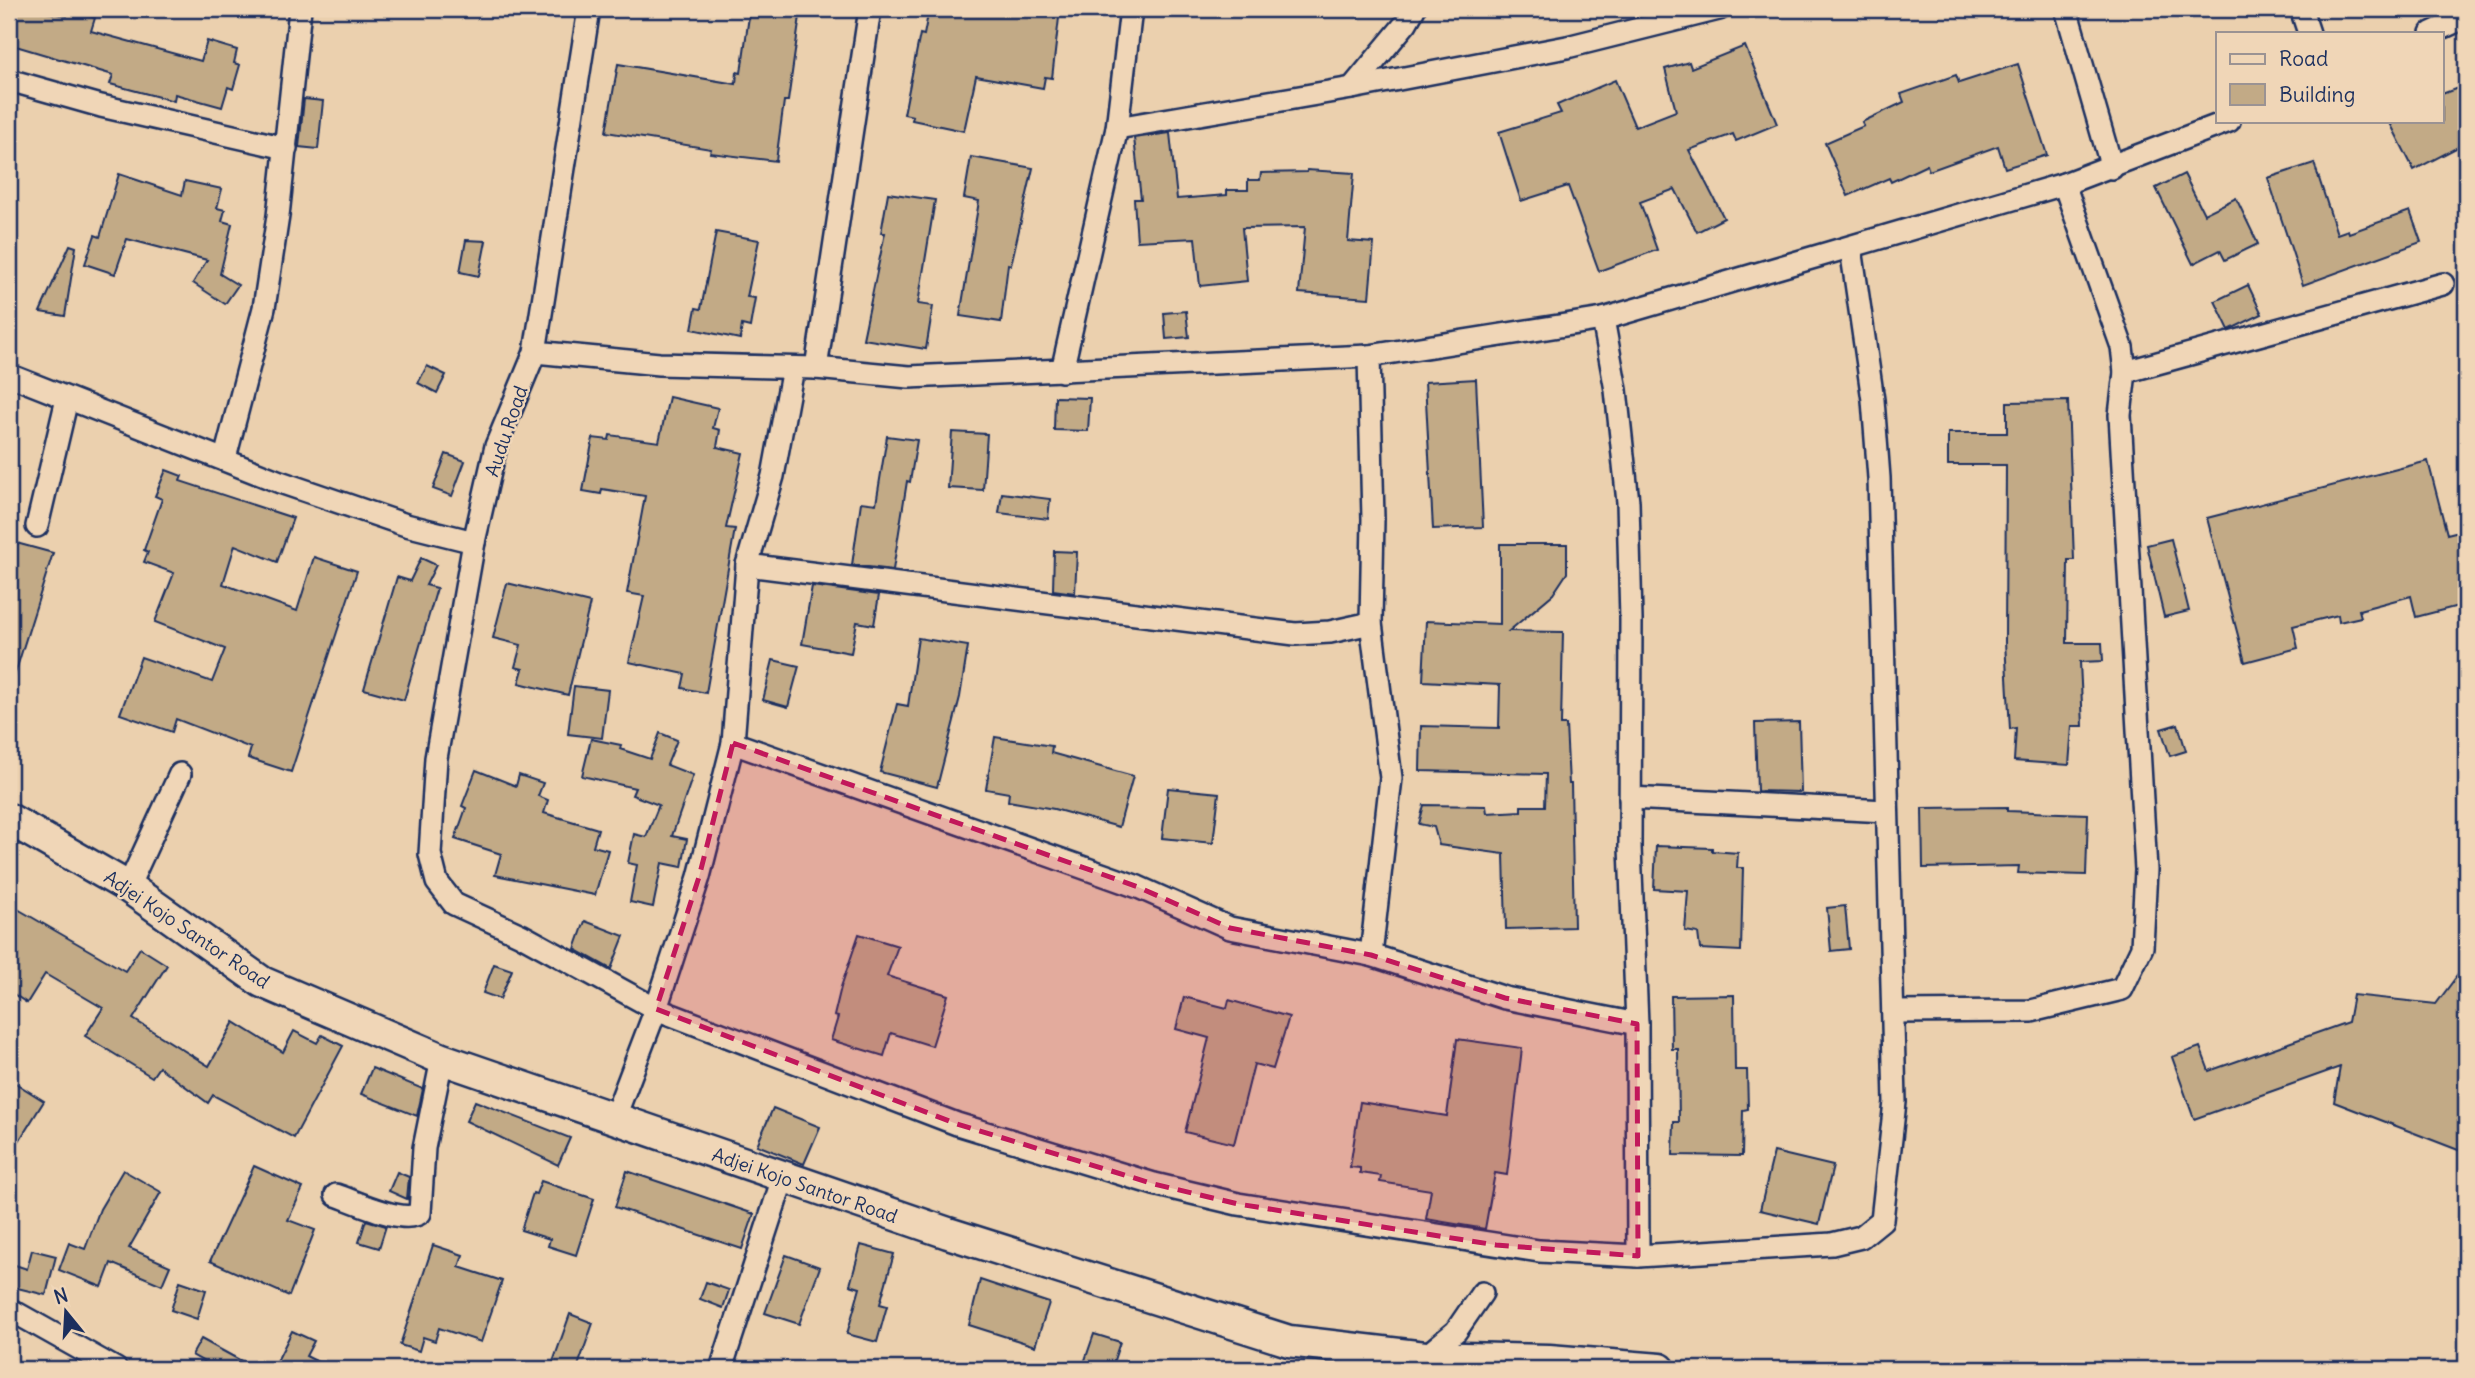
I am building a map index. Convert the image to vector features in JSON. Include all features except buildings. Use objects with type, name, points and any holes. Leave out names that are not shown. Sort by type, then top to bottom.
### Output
[{"type":"street","points":[[225,458],[264,308],[286,148],[300,9]]},
{"type":"street","name":"Audu Road","points":[[589,9],[535,352],[496,446],[474,542],[436,758],[430,854],[437,882],[454,904],[521,935],[656,1009]]},
{"type":"street","points":[[816,369],[870,9]]},
{"type":"street","points":[[1062,371],[1117,128],[1131,9]]},
{"type":"street","points":[[1352,88],[1406,23],[1414,9]]},
{"type":"street","points":[[1117,128],[1352,88],[1567,47],[1719,9]]},
{"type":"street","points":[[2066,9],[2112,168]]},
{"type":"street","points":[[2301,9],[2309,32]]},
{"type":"street","points":[[2433,32],[2466,17]]},
{"type":"street","points":[[9,80],[102,106],[286,148]]},
{"type":"street","points":[[535,352],[659,364],[816,369],[909,377],[1369,356],[1602,319],[2064,184],[2112,168],[2227,122]]},
{"type":"street","points":[[1893,1012],[2031,1011],[2122,989],[2142,947],[2146,870],[2120,415],[2125,372],[2116,326],[2064,184]]},
{"type":"street","points":[[656,1009],[957,1124],[1154,1184],[1238,1204],[1496,1245],[1638,1256],[1832,1244],[1861,1237],[1882,1220],[1895,1102],[1879,478],[1873,400],[1851,248]]},
{"type":"street","points":[[2125,372],[2443,284]]},
{"type":"street","points":[[1602,319],[1616,390],[1628,502],[1638,1256]]},
{"type":"street","points":[[1369,356],[1373,519],[1371,623],[1391,778],[1371,955]]},
{"type":"street","points":[[614,1119],[656,1009],[699,877],[733,743],[747,565],[773,476],[793,368]]},
{"type":"street","points":[[9,375],[225,458],[280,482],[381,516],[474,542]]},
{"type":"street","points":[[37,526],[68,399]]},
{"type":"street","points":[[747,565],[1295,634],[1329,632],[1371,623]]},
{"type":"street","points":[[733,743],[1138,887],[1230,928],[1371,955],[1505,998],[1637,1024]]},
{"type":"street","points":[[128,887],[180,774]]},
{"type":"street","points":[[1630,797],[1886,811]]},
{"type":"street","name":"Adjei Kojo Santor Road","points":[[9,819],[128,887],[262,982],[442,1059],[783,1178],[1289,1342],[1424,1357],[1549,1360],[1660,1369]]},
{"type":"street","points":[[336,1195],[396,1216],[415,1216],[420,1213],[424,1148],[442,1059]]},
{"type":"street","points":[[721,1369],[783,1178]]},
{"type":"street","points":[[1424,1357],[1456,1331],[1482,1293]]},
{"type":"street","points":[[9,1308],[116,1369]]},
{"type":"highlighted area","points":[[733,743],[1138,887],[1230,928],[1371,955],[1505,998],[1637,1024],[1638,1256],[1496,1245],[1238,1204],[1154,1184],[957,1124],[656,1009],[699,877]]}]
